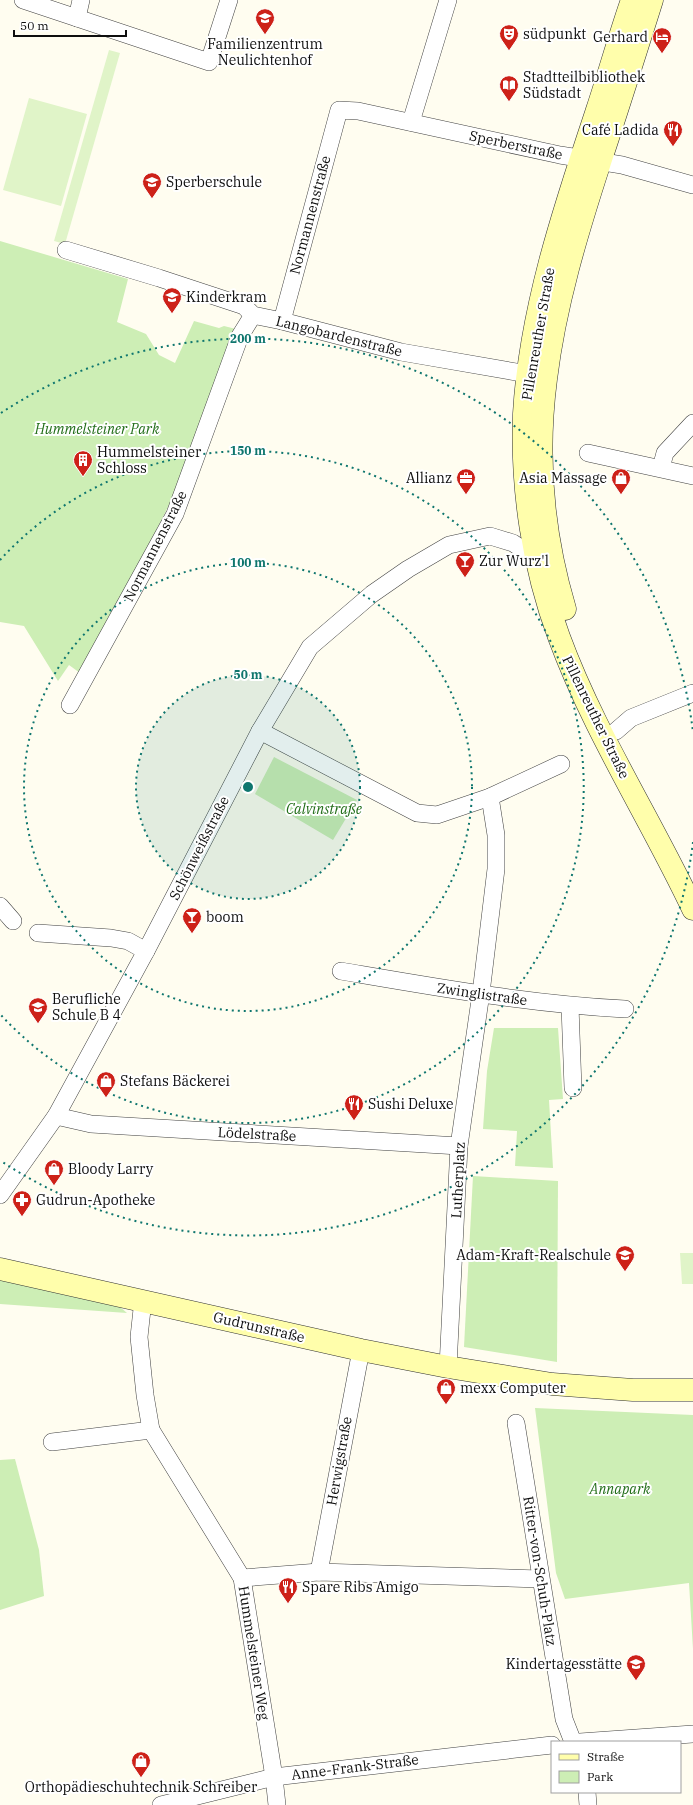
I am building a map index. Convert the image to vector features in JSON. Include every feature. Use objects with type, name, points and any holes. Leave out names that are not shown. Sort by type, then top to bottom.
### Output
[{"type":"main road","name":"Pillenreuther Straße","points":[[632,0],[590,160],[553,338],[544,394],[542,462],[545,507],[548,534],[564,608],[591,679],[616,731],[693,876]]},
{"type":"main road","name":"Pillenreuther Straße","points":[[652,0],[546,279],[528,374],[524,416],[526,472],[528,506],[537,559],[546,597],[558,636],[581,691],[693,909]]},
{"type":"main road","name":"Gudrunstraße","points":[[0,1269],[361,1350],[520,1380],[592,1388],[693,1390]]},
{"type":"street","points":[[23,0],[209,62],[229,0]]},
{"type":"street","points":[[77,18],[81,0]]},
{"type":"street","points":[[411,122],[448,0]]},
{"type":"street","name":"Sperberstraße","points":[[339,110],[358,111],[590,160],[622,165],[693,185]]},
{"type":"street","name":"Normannenstraße","points":[[282,321],[339,110]]},
{"type":"street","name":"Langobardenstraße","points":[[66,250],[159,278],[244,306],[253,315],[282,321],[401,352],[492,366],[528,374]]},
{"type":"street","name":"Normannenstraße","points":[[70,705],[175,514],[240,336],[253,315]]},
{"type":"street","points":[[660,468],[665,453],[693,423]]},
{"type":"street","points":[[588,453],[693,476]]},
{"type":"street","name":"Schönweißstraße","points":[[0,1195],[56,1116],[146,951],[260,731],[310,647],[372,594],[408,569],[449,545],[490,536],[513,543],[537,559]]},
{"type":"street","points":[[616,731],[631,718],[693,693]]},
{"type":"street","points":[[260,731],[417,813],[437,815],[490,797],[561,764]]},
{"type":"street","points":[[481,993],[496,869],[496,835],[490,797]]},
{"type":"street","points":[[0,906],[12,921]]},
{"type":"street","points":[[38,933],[117,939],[128,941],[146,951]]},
{"type":"street","name":"Zwinglistraße","points":[[341,971],[570,1006],[625,1009]]},
{"type":"street","name":"Lutherplatz","points":[[448,1367],[459,1146],[481,993]]},
{"type":"street","points":[[570,1006],[573,1088]]},
{"type":"street","name":"Lödelstraße","points":[[56,1116],[91,1124],[459,1146]]},
{"type":"street","name":"Hummelsteiner Weg","points":[[143,1300],[138,1337],[151,1430],[242,1578],[274,1777],[277,1805]]},
{"type":"street","name":"Herwigstraße","points":[[319,1572],[361,1350]]},
{"type":"street","name":"Ritter-von-Schuh-Platz","points":[[516,1423],[564,1719],[573,1741]]},
{"type":"street","points":[[52,1442],[151,1430]]},
{"type":"street","points":[[242,1578],[319,1572],[540,1578]]},
{"type":"street","points":[[594,1741],[693,1734]]},
{"type":"street","name":"Anne-Frank-Straße","points":[[161,1805],[274,1777],[551,1745]]},
{"type":"street","points":[[586,1793],[588,1805]]},
{"type":"green space","points":[[109,50],[120,53],[65,244],[54,241]]},
{"type":"green space","points":[[29,98],[87,114],[61,206],[3,190]]},
{"type":"green space","name":"Hummelsteiner Park","points":[[0,241],[128,279],[117,322],[146,334],[159,355],[175,363],[194,321],[219,328],[224,326],[236,329],[182,479],[149,545],[80,673],[69,665],[58,681],[24,626],[0,622]]},
{"type":"green space","name":"Calvinstraße","points":[[274,757],[357,800],[333,840],[255,794]]},
{"type":"green space","points":[[494,1028],[558,1028],[563,1099],[549,1100],[553,1168],[515,1166],[517,1131],[483,1129],[487,1071]]},
{"type":"green space","points":[[473,1176],[558,1181],[557,1362],[464,1347]]},
{"type":"green space","points":[[680,1253],[693,1253],[693,1284],[682,1284]]},
{"type":"green space","points":[[0,1280],[120,1307],[127,1313],[0,1304]]},
{"type":"green space","name":"Annapark","points":[[535,1408],[693,1415],[693,1649],[689,1583],[565,1599],[556,1573]]},
{"type":"green space","points":[[15,1459],[39,1550],[44,1596],[0,1610],[0,1460]]},
{"type":"place","name":"Familienzentrum Neulichtenhof","points":[[265,35]]},
{"type":"place","name":"südpunkt","points":[[509,51]]},
{"type":"place","name":"Gerhard","points":[[662,54]]},
{"type":"place","name":"Stadtteilbibliothek Südstadt","points":[[509,102]]},
{"type":"place","name":"Café Ladida","points":[[673,147]]},
{"type":"place","name":"Sperberschule","points":[[152,199]]},
{"type":"place","name":"Kinderkram","points":[[172,314]]},
{"type":"place","name":"Hummelsteiner Schloss","points":[[83,477]]},
{"type":"place","name":"Allianz","points":[[466,495]]},
{"type":"place","name":"Asia Massage","points":[[621,495]]},
{"type":"place","name":"Zur Wurz'l","points":[[465,578]]},
{"type":"place","name":"boom","points":[[192,934]]},
{"type":"place","name":"Berufliche Schule B 4","points":[[38,1024]]},
{"type":"place","name":"Stefans Bäckerei","points":[[106,1098]]},
{"type":"place","name":"Sushi Deluxe","points":[[354,1121]]},
{"type":"place","name":"Bloody Larry","points":[[54,1186]]},
{"type":"place","name":"Gudrun-Apotheke","points":[[22,1217]]},
{"type":"place","name":"Adam-Kraft-Realschule","points":[[625,1272]]},
{"type":"place","name":"mexx Computer","points":[[446,1405]]},
{"type":"place","name":"Spare Ribs Amigo","points":[[288,1604]]},
{"type":"place","name":"Kindertagesstätte","points":[[636,1681]]},
{"type":"place","name":"Orthopädieschuhtechnik Schreiber","points":[[141,1778]]}]
